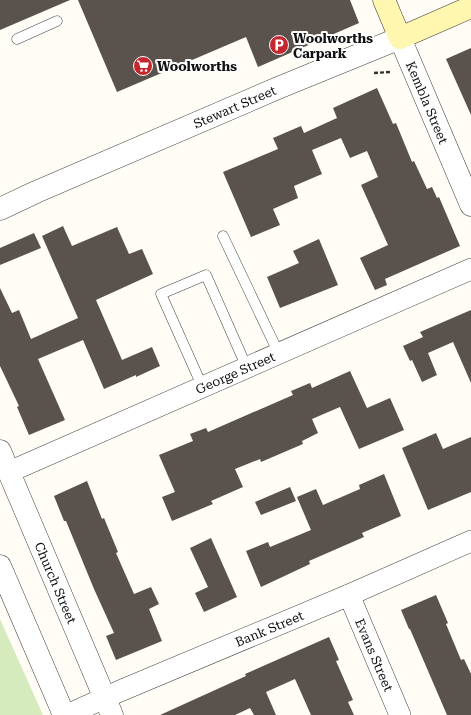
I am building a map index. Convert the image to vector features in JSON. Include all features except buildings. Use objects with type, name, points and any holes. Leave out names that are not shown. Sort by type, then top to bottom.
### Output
[{"type":"main road","name":"Kembla Street","points":[[384,0],[400,38]]},
{"type":"main road","name":"Stewart Street","points":[[400,38],[471,7]]},
{"type":"street","name":"Kembla Street","points":[[400,38],[471,205]]},
{"type":"street","name":"Stewart Street","points":[[0,209],[36,192],[264,94],[400,38]]},
{"type":"street","name":"George Street","points":[[5,474],[471,269]]},
{"type":"street","name":"Church Street","points":[[0,450],[5,474],[109,706]]},
{"type":"street","name":"Bank Street","points":[[66,715],[109,706],[349,595],[471,541]]},
{"type":"street","points":[[0,566],[66,715]]},
{"type":"street","name":"Evans Street","points":[[349,595],[400,715]]},
{"type":"lane","points":[[17,39],[57,21]]},
{"type":"lane","points":[[223,236],[278,354]]},
{"type":"lane","points":[[203,388],[161,294],[206,275],[247,368]]},
{"type":"path","points":[[374,73],[390,72]]},
{"type":"green space","points":[[0,619],[43,715],[0,715]]},
{"type":"place","name":"Woolworths Carpark","points":[[279,45]]},
{"type":"place","name":"Woolworths","points":[[143,66]]}]
